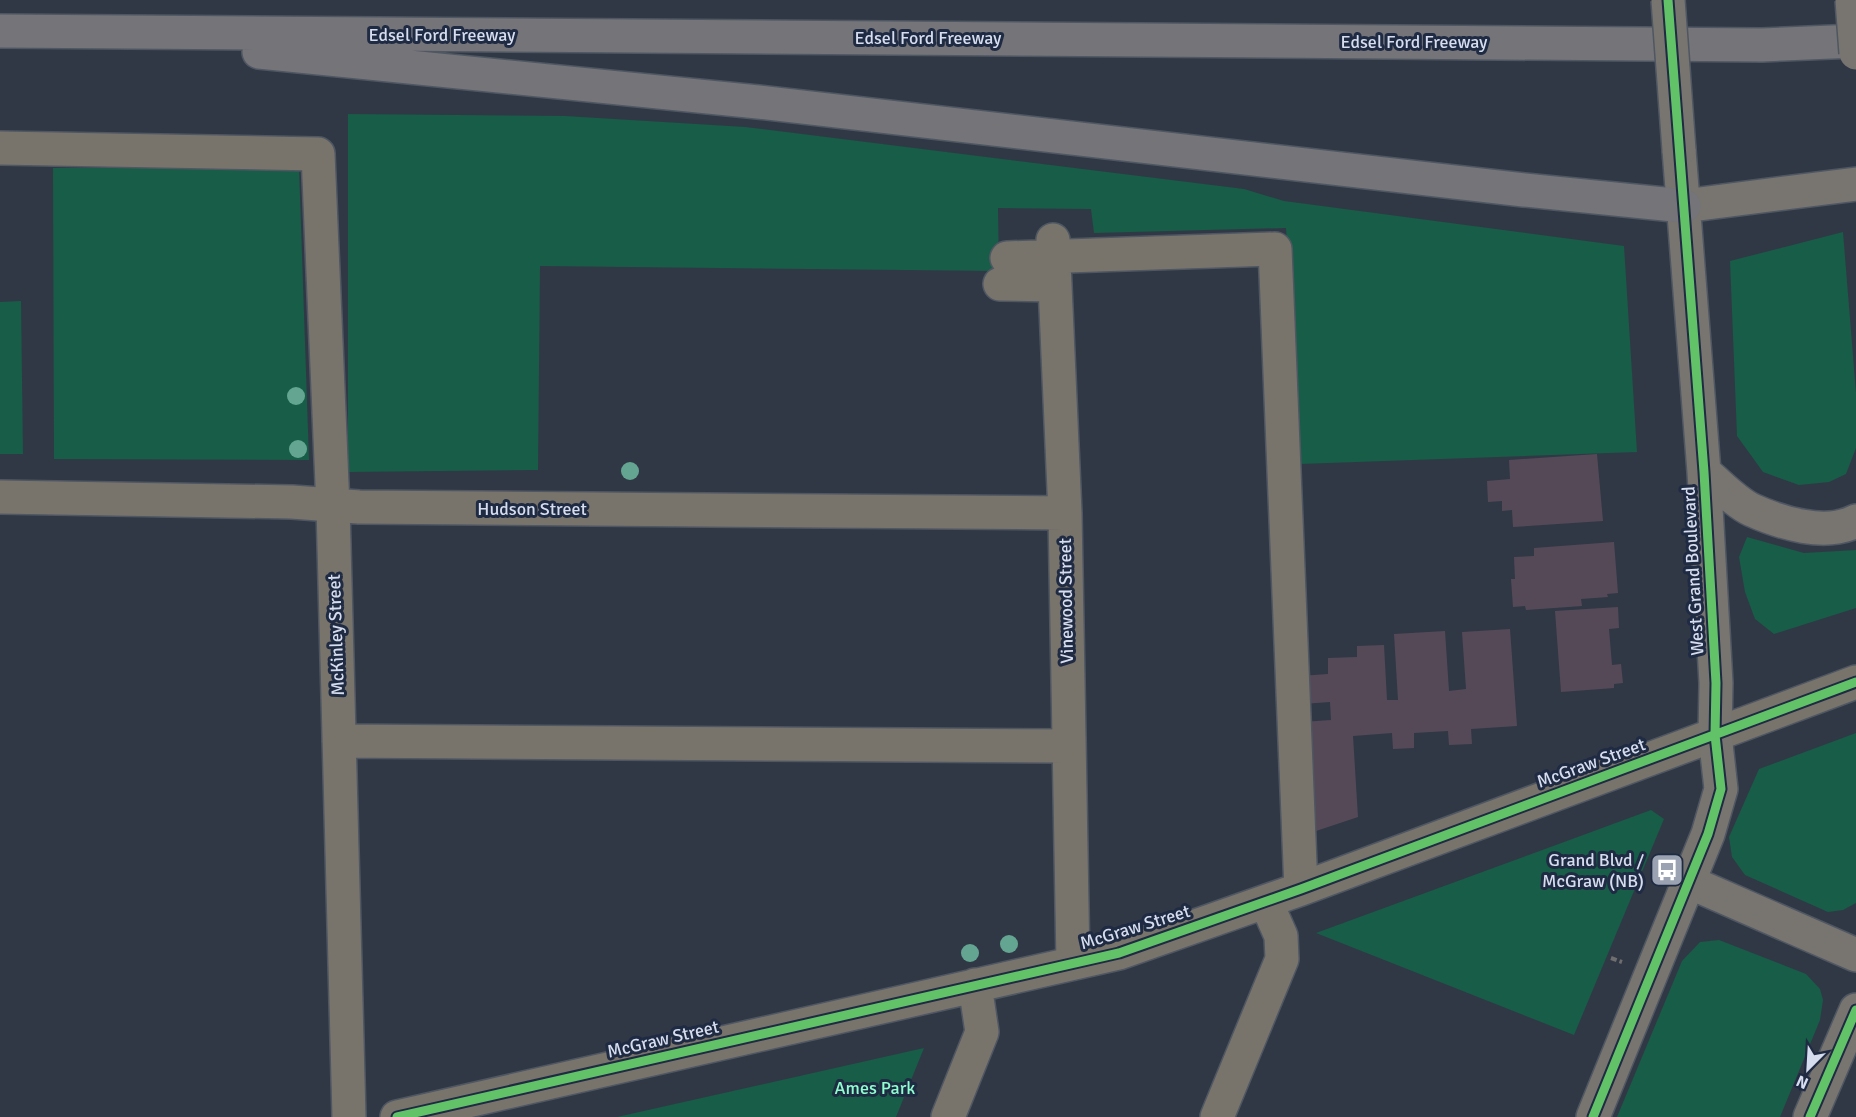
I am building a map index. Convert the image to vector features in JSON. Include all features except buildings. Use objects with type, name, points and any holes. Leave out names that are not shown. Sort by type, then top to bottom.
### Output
[{"type":"highway","name":"Edsel Ford Freeway","points":[[0,33],[1750,45],[1856,41]]},
{"type":"highway","points":[[0,33],[264,53],[700,96],[1524,190],[1684,206]]},
{"type":"main road","name":"West Grand Boulevard","points":[[1593,1117],[1708,834],[1721,789],[1715,735],[1716,683],[1704,472],[1668,0]]},
{"type":"main road","points":[[1852,0],[1856,53]]},
{"type":"main road","points":[[1684,206],[1856,183]]},
{"type":"main road","points":[[1704,472],[1751,509],[1803,527],[1840,526],[1856,521]]},
{"type":"main road","points":[[1689,882],[1856,955]]},
{"type":"main road","points":[[1810,1117],[1856,1010]]},
{"type":"street","name":"McKinley Street","points":[[0,148],[318,154],[333,507],[349,1117]]},
{"type":"street","points":[[1004,271],[1054,260],[1275,249],[1301,889]]},
{"type":"street","name":"Vinewood Street","points":[[1054,260],[1065,513],[1073,963]]},
{"type":"street","name":"Hudson Street","points":[[0,497],[292,502],[333,507],[1065,513]]},
{"type":"street","name":"McGraw Street","points":[[397,1117],[1119,953],[1266,902],[1856,682]]},
{"type":"street","points":[[339,741],[1069,746]]},
{"type":"street","points":[[1217,1117],[1281,959],[1281,936],[1266,902]]},
{"type":"street","points":[[948,1117],[982,1032],[975,985]]},
{"type":"green space","points":[[348,114],[565,116],[745,127],[1244,189],[1284,201],[1624,246],[1637,452],[1300,464],[1286,228],[1094,233],[1091,209],[998,208],[999,271],[540,266],[538,470],[348,472]]},
{"type":"green space","points":[[299,167],[309,460],[54,459],[53,168]]},
{"type":"green space","points":[[1843,232],[1856,393],[1856,448],[1846,474],[1829,482],[1799,485],[1763,472],[1737,436],[1730,261]]},
{"type":"green space","points":[[21,301],[23,454],[0,454],[0,302]]},
{"type":"green space","points":[[1747,537],[1804,553],[1856,550],[1856,608],[1774,634],[1755,619],[1745,592],[1739,557]]},
{"type":"green space","points":[[1856,733],[1856,903],[1843,910],[1828,912],[1745,875],[1732,857],[1729,837],[1759,769]]},
{"type":"green space","points":[[1651,810],[1664,819],[1574,1035],[1316,933]]},
{"type":"green space","points":[[1719,940],[1806,974],[1820,989],[1823,1000],[1820,1020],[1780,1117],[1617,1117],[1682,961],[1700,942]]},
{"type":"green space","name":"Ames Park","points":[[924,1048],[896,1117],[617,1117]]},
{"type":"cycle path","points":[[1593,1117],[1708,834],[1721,789],[1715,735],[1716,683],[1704,472],[1668,0]]},
{"type":"cycle path","points":[[397,1117],[1119,953],[1301,889],[1856,682]]},
{"type":"cycle path","points":[[1810,1117],[1856,1010]]},
{"type":"place","name":"Grand Blvd / McGraw (NB)","points":[[1667,870]]}]
